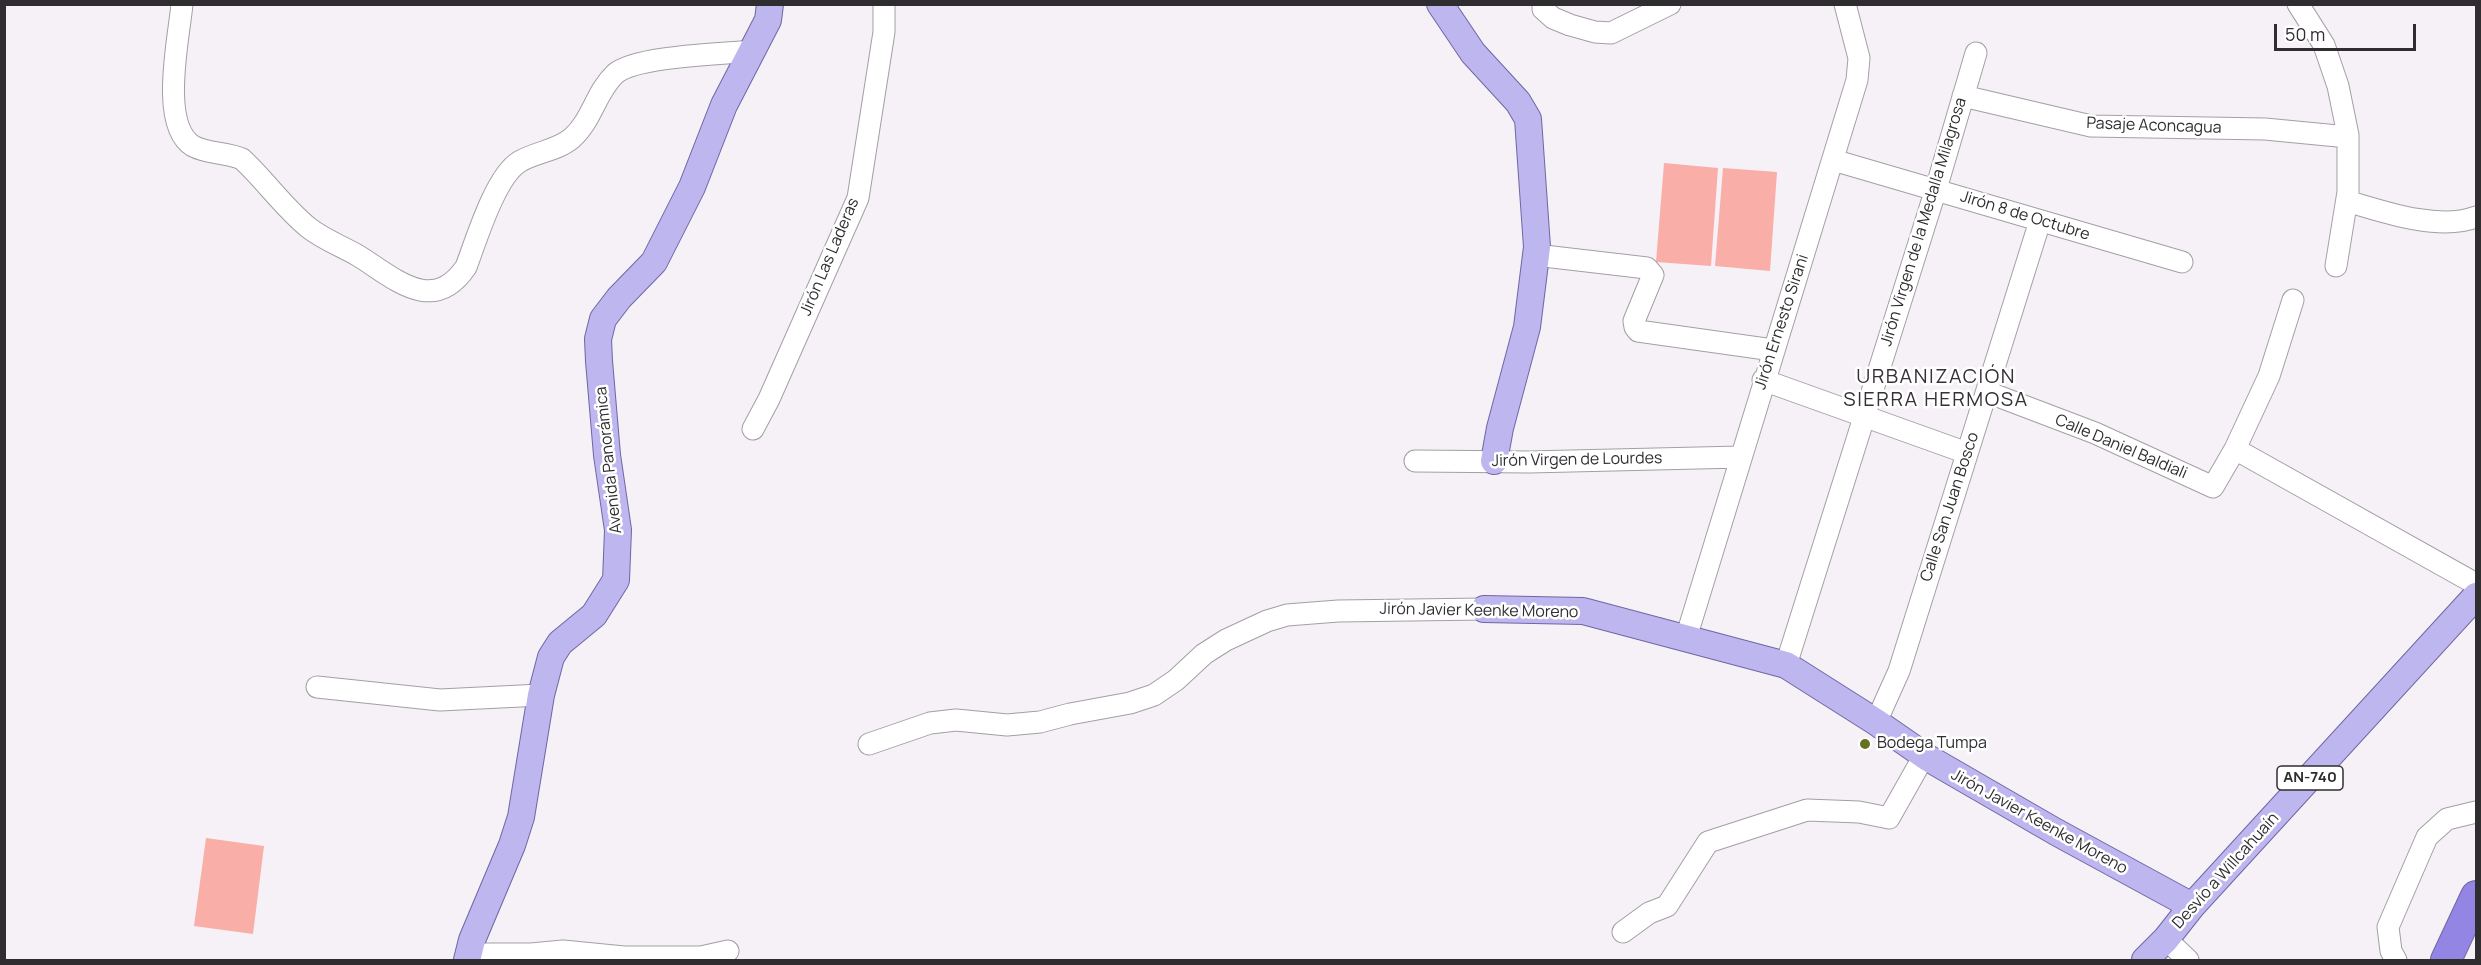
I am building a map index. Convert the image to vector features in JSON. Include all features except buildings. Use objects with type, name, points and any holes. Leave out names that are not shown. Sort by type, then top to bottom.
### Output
[{"type":"highway","points":[[2446,960],[2476,896]]},
{"type":"main road","name":"Avenida Panorámica","points":[[467,957],[521,817],[541,695],[551,657],[560,643],[594,615],[616,580],[618,530],[607,455],[598,339],[603,319],[619,298],[654,262],[692,187],[724,105],[768,20],[770,4]]},
{"type":"main road","points":[[1440,4],[1473,53],[1518,102],[1528,119],[1537,247],[1527,327],[1500,428],[1494,461]]},
{"type":"main road","name":"Desvío a Willcahuaín","points":[[2145,960],[2476,596]]},
{"type":"main road","name":"Jirón Javier Keenke Moreno","points":[[1484,609],[1578,610],[1786,665],[1876,722],[1924,756],[2056,832],[2192,906]]},
{"type":"street","points":[[182,4],[173,89],[178,127],[185,138],[193,146],[231,154],[242,159],[308,228],[358,256],[407,288],[428,291],[444,288],[462,273],[497,188],[507,173],[519,162],[554,149],[571,139],[583,126],[603,90],[615,74],[627,65],[753,51]]},
{"type":"street","name":"Jirón Las Laderas","points":[[753,429],[769,399],[858,198],[884,32],[884,4]]},
{"type":"street","points":[[1543,4],[1543,9],[1553,18],[1595,32],[1611,33],[1670,4]]},
{"type":"street","name":"Jirón Ernesto Sirani","points":[[1686,638],[1763,380],[1857,80],[1859,58],[1845,4]]},
{"type":"street","points":[[2298,4],[2324,45],[2338,86],[2348,137],[2347,201],[2336,266]]},
{"type":"street","name":"Jirón Virgen de la Medalla Milagrosa","points":[[1786,665],[1936,189],[1976,53]]},
{"type":"street","name":"Pasaje Aconcagua","points":[[1963,96],[2091,126],[2265,129],[2348,137]]},
{"type":"street","name":"Jirón 8 de Octubre","points":[[1833,160],[2182,262]]},
{"type":"street","points":[[2347,201],[2394,215],[2431,220],[2466,220],[2476,217]]},
{"type":"street","name":"Calle San Juan Bosco","points":[[1876,722],[1899,671],[2040,221]]},
{"type":"street","points":[[1537,247],[1544,256],[1647,268],[1653,275],[1634,323],[1635,329],[1640,332],[1773,350]]},
{"type":"street","name":"Calle Daniel Baldiali","points":[[1987,392],[2096,433],[2212,487],[2235,449],[2269,376],[2293,300]]},
{"type":"street","points":[[1763,380],[1967,453]]},
{"type":"street","points":[[2235,449],[2476,584]]},
{"type":"street","name":"Jirón Virgen de Lourdes","points":[[1415,461],[1740,457]]},
{"type":"street","name":"Jirón Javier Keenke Moreno","points":[[869,744],[930,723],[956,720],[1008,725],[1040,722],[1130,703],[1162,690],[1204,654],[1226,640],[1267,621],[1287,615],[1338,610],[1484,609]]},
{"type":"street","points":[[317,687],[440,700],[541,695]]},
{"type":"street","points":[[1623,932],[1649,913],[1667,906],[1708,842],[1807,810],[1859,812],[1889,818],[1924,756]]},
{"type":"street","points":[[2396,960],[2391,951],[2388,927],[2427,837],[2447,819],[2476,812]]},
{"type":"street","points":[[2166,939],[2188,960]]},
{"type":"street","points":[[467,957],[563,951],[624,957],[701,957],[728,951]]},
{"type":"shaded area","points":[[1664,163],[1718,168],[1711,266],[1656,262]]},
{"type":"shaded area","points":[[1723,168],[1777,172],[1770,271],[1715,266]]},
{"type":"shaded area","points":[[206,838],[264,846],[253,934],[194,926]]},
{"type":"place","name":"Bodega Tumpa","points":[[1865,744]]},
{"type":"district","name":"URBANIZACIÓN SIERRA HERMOSA","points":[[1936,388]]}]
